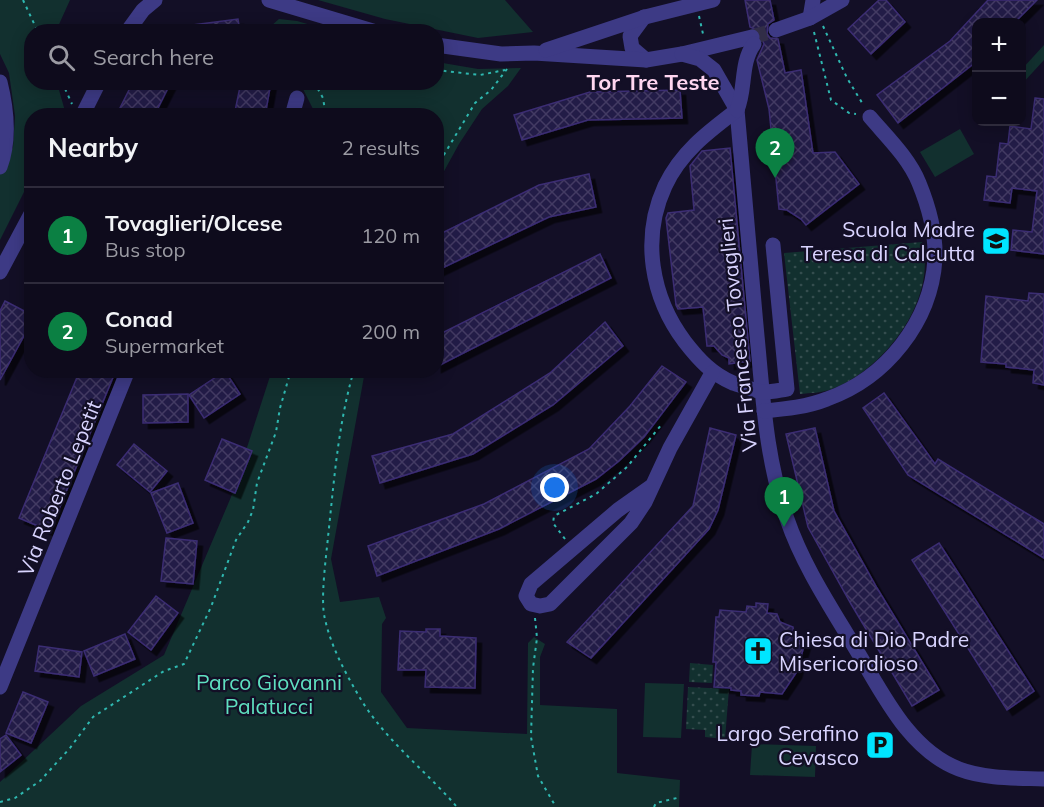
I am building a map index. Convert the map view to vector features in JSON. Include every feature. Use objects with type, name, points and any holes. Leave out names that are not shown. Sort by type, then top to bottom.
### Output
[{"type":"street","points":[[132,24],[142,10],[156,0]]},
{"type":"street","points":[[269,0],[349,24]]},
{"type":"street","points":[[668,12],[681,0]]},
{"type":"street","points":[[527,53],[645,16],[713,0]]},
{"type":"street","points":[[776,30],[842,0]]},
{"type":"street","points":[[645,16],[630,36],[632,48],[646,60]]},
{"type":"street","points":[[444,46],[501,54],[527,53],[646,60],[753,40],[747,55],[742,98],[738,110],[689,149],[677,165],[660,199],[653,231],[653,267],[664,306],[682,338],[701,362],[712,373],[762,392],[787,389],[773,245]]},
{"type":"street","points":[[682,54],[700,59],[714,70],[738,110]]},
{"type":"street","points":[[0,82],[6,120],[6,146],[0,167]]},
{"type":"street","points":[[80,108],[93,90]]},
{"type":"street","points":[[294,108],[297,98]]},
{"type":"street","name":"Via Francesco Tovaglieri","points":[[738,110],[764,411],[773,473],[795,538],[829,604],[906,728],[933,755],[957,768],[987,775],[1044,779]]},
{"type":"street","points":[[764,411],[818,402],[840,394],[872,376],[886,364],[906,340],[925,300],[935,258],[927,206],[914,172],[870,117]]},
{"type":"street","points":[[0,272],[24,227]]},
{"type":"street","points":[[652,486],[618,510],[531,584],[527,590],[528,601],[535,606],[545,606],[550,603],[630,523],[645,502],[686,417],[712,373]]},
{"type":"street","name":"Via Roberto Lepetit","points":[[0,687],[125,378]]},
{"type":"path","points":[[23,0],[34,24]]},
{"type":"path","points":[[814,11],[831,100],[849,113],[870,117]]},
{"type":"path","points":[[814,11],[847,78],[870,117]]},
{"type":"path","points":[[444,155],[475,103],[491,90],[507,69],[527,53]]},
{"type":"path","points":[[444,71],[480,75],[507,69]]},
{"type":"path","points":[[66,90],[76,108]]},
{"type":"path","points":[[318,90],[325,108]]},
{"type":"path","points":[[0,802],[15,798],[40,781],[70,748],[93,717],[164,671],[184,664],[212,607],[236,540],[253,510],[257,483],[276,432],[289,378]]},
{"type":"path","points":[[352,378],[337,456],[325,564],[324,618],[335,651],[361,699],[390,738],[458,807]]},
{"type":"path","points":[[571,549],[553,523],[554,516],[596,494],[627,466],[662,424]]},
{"type":"path","points":[[535,606],[534,623],[537,638],[533,668],[531,737],[538,776],[556,807]]},
{"type":"path","points":[[654,807],[656,803],[677,798]]},
{"type":"green space","points":[[0,0],[70,0],[59,24],[24,24],[24,90],[59,90],[64,108],[24,108],[24,192],[0,240],[0,174],[13,147],[15,116],[9,73],[0,54]]},
{"type":"green space","points":[[318,0],[505,0],[533,32],[478,38],[444,31],[444,24],[409,24]]},
{"type":"green space","points":[[279,19],[308,24],[273,24]]},
{"type":"green space","points":[[1044,45],[1044,60],[1026,80],[1026,65]]},
{"type":"green space","points":[[444,63],[478,69],[521,68],[508,86],[482,109],[444,171],[444,108],[312,108],[304,90],[444,90]]},
{"type":"green space","points":[[960,129],[974,154],[935,177],[920,152]]},
{"type":"green space","points":[[922,242],[925,264],[922,286],[914,309],[888,349],[851,380],[828,390],[800,394],[784,253]]},
{"type":"green space","name":"Parco Giovanni Palatucci","points":[[269,378],[364,378],[331,559],[340,602],[379,597],[386,618],[382,624],[381,692],[407,728],[527,734],[528,643],[534,637],[545,644],[540,657],[540,705],[617,709],[617,773],[680,780],[679,807],[0,807],[0,782],[81,706],[164,655],[231,497]]},
{"type":"green space","points":[[690,663],[713,665],[712,683],[689,682]]},
{"type":"green space","points":[[645,683],[684,684],[681,738],[643,737]]},
{"type":"green space","points":[[688,687],[729,689],[725,739],[705,737],[705,730],[686,729]]},
{"type":"green space","points":[[752,744],[816,746],[815,777],[750,775]]},
{"type":"building","points":[[745,0],[770,0],[774,20],[768,24],[767,34],[770,38],[778,39],[785,73],[801,70],[813,153],[835,152],[859,184],[806,225],[787,210],[779,209],[769,109],[757,60],[764,44],[759,31],[750,27]]},
{"type":"building","points":[[879,0],[886,0],[905,22],[871,54],[848,29]]},
{"type":"building","points":[[988,0],[1037,0],[1019,18],[972,18],[972,65],[898,123],[877,95],[950,41]]},
{"type":"building","points":[[238,19],[239,24],[200,24]]},
{"type":"building","points":[[129,90],[167,90],[158,108],[120,108]]},
{"type":"building","points":[[239,90],[270,90],[266,108],[236,108]]},
{"type":"building","points":[[680,90],[682,118],[588,120],[522,140],[514,115],[590,92]]},
{"type":"building","points":[[1035,98],[1044,99],[1044,254],[1011,250],[1013,230],[1032,232],[1037,191],[1012,188],[1010,203],[984,200],[987,176],[996,177],[1000,143],[1008,144],[1010,126],[1031,129]]},
{"type":"building","points":[[730,148],[750,361],[729,364],[729,358],[722,355],[714,346],[707,346],[703,307],[678,309],[676,305],[666,218],[668,213],[694,210],[690,166],[702,151]]},
{"type":"building","points":[[589,174],[596,207],[549,217],[444,267],[444,232],[539,185]]},
{"type":"building","points":[[600,254],[611,278],[444,363],[444,332]]},
{"type":"building","points":[[1029,293],[1044,294],[1044,385],[1033,383],[1034,370],[981,362],[986,296],[1028,301]]},
{"type":"building","points":[[5,301],[24,311],[24,336],[0,380],[0,311]]},
{"type":"building","points":[[605,322],[623,346],[553,405],[473,454],[380,483],[372,456],[453,434],[550,373]]},
{"type":"building","points":[[662,366],[686,382],[644,437],[596,479],[499,529],[377,576],[368,546],[484,504],[589,449],[630,406]]},
{"type":"building","points":[[77,378],[113,378],[50,531],[19,518]]},
{"type":"building","points":[[214,378],[230,378],[240,394],[204,418],[189,395]]},
{"type":"building","points":[[884,393],[935,464],[938,459],[1044,524],[1044,558],[908,475],[863,408]]},
{"type":"building","points":[[188,394],[188,422],[143,423],[143,395]]},
{"type":"building","points":[[710,428],[736,435],[718,510],[709,529],[591,658],[567,642],[693,506]]},
{"type":"building","points":[[815,428],[834,511],[877,588],[939,690],[912,706],[808,527],[786,434]]},
{"type":"building","points":[[222,439],[252,451],[235,493],[205,480]]},
{"type":"building","points":[[134,444],[167,471],[150,492],[117,465]]},
{"type":"building","points":[[178,483],[193,523],[167,533],[151,493]]},
{"type":"building","points":[[166,538],[197,541],[193,584],[161,581]]},
{"type":"building","points":[[939,543],[1034,691],[1007,710],[912,560]]},
{"type":"building","points":[[156,596],[178,613],[151,650],[128,632]]},
{"type":"building","name":"Chiesa di Dio Padre Misericordioso","points":[[756,603],[768,604],[767,613],[777,614],[780,622],[793,627],[794,638],[805,643],[796,673],[782,694],[760,692],[759,696],[741,695],[741,691],[731,690],[731,688],[714,687],[716,617],[719,617],[720,610],[746,612],[747,606],[756,607]]},
{"type":"building","points":[[426,629],[440,629],[440,636],[476,638],[475,688],[425,687],[426,670],[398,670],[400,631],[426,632]]},
{"type":"building","points":[[125,634],[135,659],[94,676],[84,651]]},
{"type":"building","points":[[39,646],[82,652],[79,677],[35,671]]},
{"type":"building","points":[[23,692],[48,702],[31,743],[6,733]]},
{"type":"building","points":[[6,735],[21,755],[0,772],[0,739]]},
{"type":"tunnel","points":[[752,37],[776,30]]},
{"type":"place","name":"Conad","points":[[775,178]]},
{"type":"place","name":"Scuola Madre Teresa di Calcutta","points":[[996,241]]},
{"type":"place","name":"Tovaglieri/Olcese","points":[[784,527]]},
{"type":"place","name":"Chiesa di Dio Padre Misericordioso","points":[[758,651]]},
{"type":"place","name":"Largo Serafino Cevasco","points":[[880,745]]},
{"type":"district","name":"Tor Tre Teste","points":[[653,82]]}]
